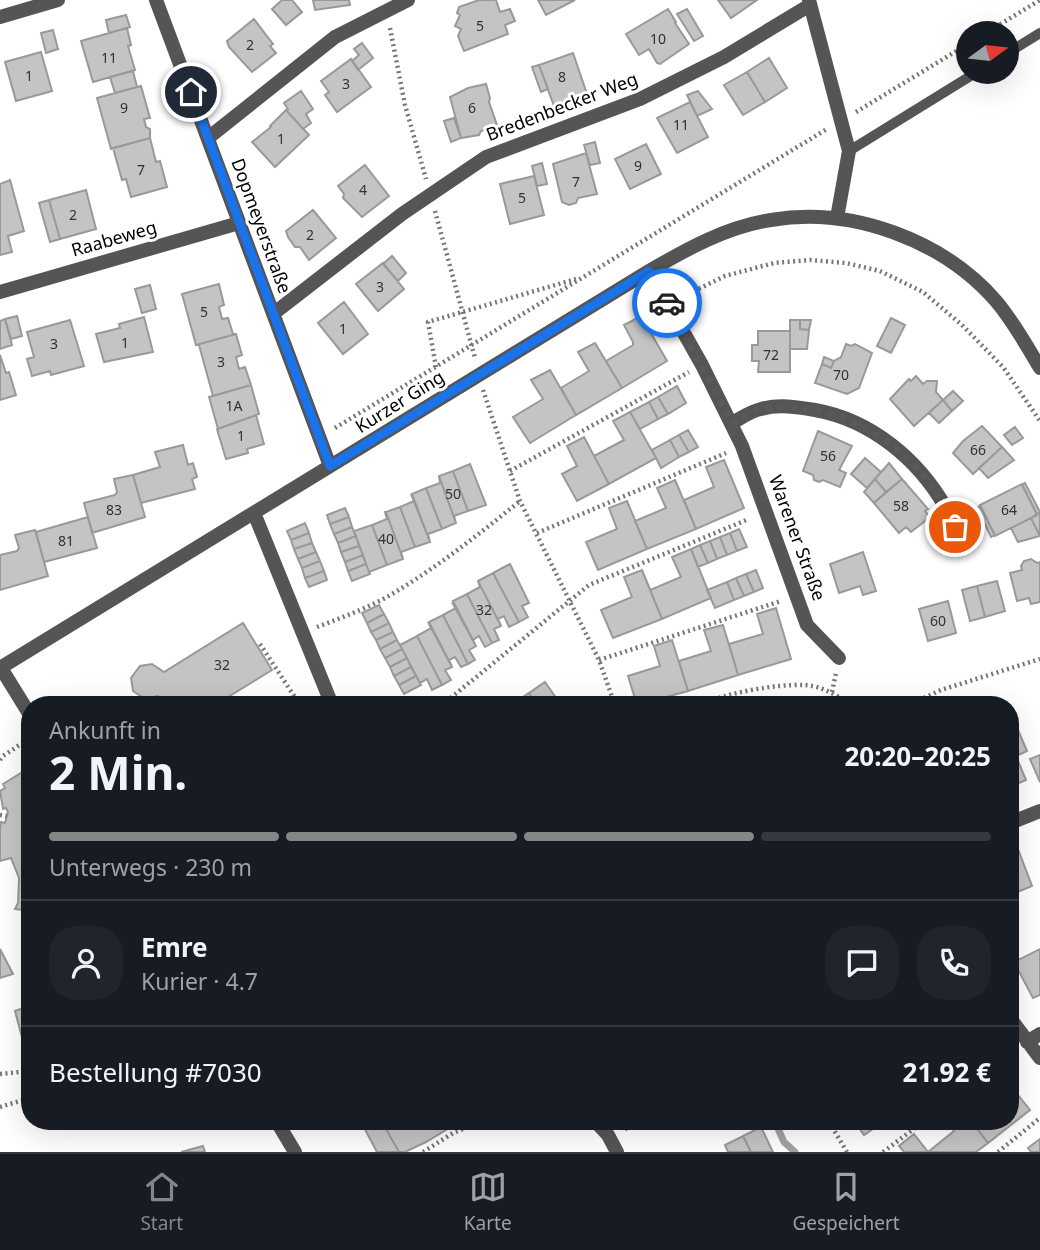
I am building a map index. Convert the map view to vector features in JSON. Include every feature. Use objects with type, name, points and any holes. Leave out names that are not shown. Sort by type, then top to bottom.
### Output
[{"type":"street","points":[[0,17],[58,0]]},
{"type":"street","name":"Dopmeyerstraße","points":[[156,0],[330,466]]},
{"type":"street","points":[[208,138],[335,37],[408,0]]},
{"type":"street","points":[[809,2],[849,151],[837,218]]},
{"type":"street","name":"Bredenbecker Weg","points":[[273,314],[401,214],[486,157],[640,99],[724,57],[809,2]]},
{"type":"street","name":"Kurzer Ging","points":[[0,668],[649,271],[692,246],[732,230],[771,219],[837,218],[908,238],[938,253],[966,273],[996,302],[1040,368]]},
{"type":"street","name":"Raabeweg","points":[[0,292],[239,223]]},
{"type":"street","name":"Warener Straße","points":[[649,271],[702,365],[743,446],[807,625],[839,658]]},
{"type":"street","points":[[732,423],[760,409],[790,406],[824,412],[860,424],[897,448],[925,479],[946,507],[964,547]]},
{"type":"street","points":[[254,513],[328,696]]},
{"type":"street","points":[[0,668],[21,701]]},
{"type":"street","points":[[1019,819],[1040,811]]},
{"type":"street","points":[[1019,1031],[1040,1058]]},
{"type":"street","points":[[1027,1042],[1040,1034]]},
{"type":"street","points":[[283,1130],[295,1152]]},
{"type":"street","points":[[603,1130],[617,1152]]},
{"type":"lane","points":[[1019,46],[1040,33]]},
{"type":"lane","points":[[849,151],[958,84]]},
{"type":"path","points":[[1006,21],[1040,0]]},
{"type":"path","points":[[319,437],[956,51]]},
{"type":"path","points":[[667,304],[725,276],[774,263],[810,260],[846,263],[880,271],[923,292],[961,325],[1003,368],[1040,421]]},
{"type":"path","points":[[436,367],[428,322],[584,277]]},
{"type":"path","points":[[510,471],[702,365]]},
{"type":"path","points":[[483,388],[520,500],[571,600],[599,660],[612,696]]},
{"type":"path","points":[[537,533],[743,446]]},
{"type":"path","points":[[302,633],[386,598],[469,542],[520,500]]},
{"type":"path","points":[[454,696],[589,585],[767,511]]},
{"type":"path","points":[[599,660],[797,596]]},
{"type":"path","points":[[260,644],[294,696]]},
{"type":"path","points":[[930,696],[1040,659]]},
{"type":"path","points":[[730,696],[751,690],[807,685],[837,696]]},
{"type":"path","points":[[0,760],[21,744]]},
{"type":"path","points":[[0,815],[7,817]]},
{"type":"path","points":[[0,1074],[21,1072]]},
{"type":"path","points":[[0,1107],[21,1101]]},
{"type":"path","points":[[998,1152],[1040,1118]]},
{"type":"path","points":[[423,1152],[460,1130]]},
{"type":"path","points":[[833,1130],[845,1152]]},
{"type":"path","points":[[883,1152],[912,1130]]},
{"type":"path","points":[[430,1140],[434,1147]]},
{"type":"building","points":[[282,0],[292,0],[302,12],[286,25],[272,9]]},
{"type":"building","points":[[313,0],[349,0],[350,5],[315,10]]},
{"type":"building","points":[[479,0],[496,0],[500,12],[510,9],[515,21],[505,25],[508,34],[464,51],[458,36],[461,29],[455,26],[460,15],[457,13],[459,7]]},
{"type":"building","points":[[538,0],[575,0],[546,15]]},
{"type":"building","points":[[718,0],[757,0],[731,18]]},
{"type":"building","points":[[668,9],[689,44],[660,64],[649,49],[639,55],[626,34]]},
{"type":"building","points":[[687,9],[703,36],[694,41],[677,14]]},
{"type":"building","points":[[126,15],[130,27],[109,33],[106,20]]},
{"type":"building","points":[[254,19],[273,44],[270,46],[276,53],[252,72],[229,47],[227,41]]},
{"type":"building","points":[[127,28],[131,45],[128,46],[135,70],[93,82],[81,41]]},
{"type":"building","points":[[53,30],[58,49],[46,53],[41,33]]},
{"type":"building","points":[[362,43],[373,58],[358,70],[352,61],[359,55],[354,49]]},
{"type":"building","points":[[41,52],[52,91],[16,101],[5,62]]},
{"type":"building","points":[[573,53],[587,94],[554,106],[539,65]]},
{"type":"building","points":[[769,58],[787,88],[765,102],[747,72]]},
{"type":"building","points":[[351,59],[371,87],[337,112],[325,95],[329,92],[321,81]]},
{"type":"building","points":[[539,65],[548,89],[541,92],[532,67]]},
{"type":"building","points":[[133,71],[137,87],[115,93],[110,77]]},
{"type":"building","points":[[747,72],[765,102],[743,115],[724,85]]},
{"type":"building","points":[[486,84],[497,125],[481,131],[479,135],[461,138],[450,97],[468,88]]},
{"type":"building","points":[[141,86],[150,118],[144,119],[146,127],[150,129],[150,138],[111,149],[97,98]]},
{"type":"building","points":[[301,91],[313,109],[306,114],[311,123],[303,129],[286,110],[288,109],[284,103]]},
{"type":"building","points":[[698,91],[712,109],[697,116],[687,95]]},
{"type":"building","points":[[690,102],[708,137],[677,153],[657,118]]},
{"type":"building","points":[[286,110],[309,135],[275,167],[252,142]]},
{"type":"building","points":[[454,118],[461,138],[451,142],[444,121]]},
{"type":"building","points":[[150,138],[156,162],[160,161],[167,187],[131,197],[126,179],[122,180],[113,148]]},
{"type":"building","points":[[595,142],[600,163],[590,165],[584,145]]},
{"type":"building","points":[[646,144],[661,174],[630,189],[615,159]]},
{"type":"building","points":[[586,153],[597,194],[578,198],[576,203],[569,205],[562,202],[553,164]]},
{"type":"building","points":[[542,163],[547,184],[537,186],[532,166]]},
{"type":"building","points":[[365,165],[389,196],[362,217],[343,198],[344,194],[338,186]]},
{"type":"building","points":[[534,176],[544,215],[510,224],[500,184]]},
{"type":"building","points":[[10,180],[24,231],[8,236],[12,252],[0,255],[0,184]]},
{"type":"building","points":[[86,190],[96,229],[60,239],[49,200]]},
{"type":"building","points":[[49,200],[60,239],[50,242],[39,203]]},
{"type":"building","points":[[313,210],[336,238],[309,260],[300,247],[295,247],[286,231]]},
{"type":"building","points":[[392,256],[406,273],[398,281],[383,264]]},
{"type":"building","points":[[383,263],[404,289],[378,311],[356,284]]},
{"type":"building","points":[[219,284],[224,305],[219,307],[222,319],[228,318],[233,334],[236,334],[196,345],[182,294]]},
{"type":"building","points":[[150,285],[156,309],[142,313],[135,289]]},
{"type":"building","points":[[344,302],[368,334],[343,354],[318,323]]},
{"type":"building","points":[[17,316],[22,336],[11,339],[5,319]]},
{"type":"building","points":[[641,316],[667,361],[622,388],[606,361],[633,345],[624,325]]},
{"type":"building","points":[[144,317],[153,352],[104,362],[96,334],[120,328],[119,324]]},
{"type":"building","points":[[891,318],[905,325],[891,353],[877,346]]},
{"type":"building","points":[[5,319],[12,345],[0,349],[0,321]]},
{"type":"building","points":[[70,320],[84,366],[51,375],[50,371],[32,376],[27,359],[34,357],[27,332]]},
{"type":"building","points":[[790,320],[800,320],[800,329],[809,330],[807,349],[790,349]]},
{"type":"building","points":[[800,320],[811,320],[809,330],[800,329]]},
{"type":"building","points":[[758,331],[790,331],[790,372],[758,372],[759,361],[752,361],[752,345],[758,345]]},
{"type":"building","points":[[236,334],[242,355],[236,357],[239,369],[245,367],[251,385],[213,396],[199,345],[196,345]]},
{"type":"building","points":[[595,343],[622,388],[576,415],[561,388],[589,371],[578,352]]},
{"type":"building","points":[[846,344],[855,344],[872,353],[859,388],[847,394],[815,383],[822,364],[831,368],[834,361],[841,357]]},
{"type":"building","points":[[0,355],[16,395],[0,400]]},
{"type":"building","points":[[824,357],[834,361],[831,368],[822,364]]},
{"type":"building","points":[[550,370],[576,415],[530,443],[513,417],[543,399],[531,380]]},
{"type":"building","points":[[916,376],[923,384],[937,381],[936,392],[943,400],[914,426],[890,399],[909,379],[911,381]]},
{"type":"building","points":[[251,385],[259,414],[218,429],[209,397]]},
{"type":"building","points":[[677,386],[686,403],[668,414],[658,397]]},
{"type":"building","points":[[953,391],[963,401],[952,411],[943,400]]},
{"type":"building","points":[[658,397],[668,414],[658,419],[649,402]]},
{"type":"building","points":[[943,400],[952,411],[939,423],[929,413]]},
{"type":"building","points":[[649,402],[658,419],[640,429],[630,412]]},
{"type":"building","points":[[630,412],[656,458],[609,484],[594,456],[624,440],[613,421]]},
{"type":"building","points":[[256,415],[264,444],[247,449],[248,453],[226,459],[217,429]]},
{"type":"building","points":[[982,426],[1002,447],[973,474],[953,453]]},
{"type":"building","points":[[1015,427],[1023,438],[1012,445],[1004,435]]},
{"type":"building","points":[[688,430],[698,447],[689,452],[679,435]]},
{"type":"building","points":[[818,431],[852,446],[839,470],[846,473],[840,487],[823,480],[814,480],[813,475],[803,471]]},
{"type":"building","points":[[679,435],[689,452],[679,457],[670,440]]},
{"type":"building","points":[[584,437],[609,484],[577,501],[562,474],[577,466],[567,446]]},
{"type":"building","points":[[670,440],[679,457],[661,468],[652,450]]},
{"type":"building","points":[[183,445],[188,465],[193,463],[197,477],[192,479],[195,489],[141,503],[133,475],[160,467],[155,452]]},
{"type":"building","points":[[1002,447],[1014,460],[988,478],[979,468]]},
{"type":"building","points":[[865,458],[881,472],[867,488],[851,474]]},
{"type":"building","points":[[724,460],[744,508],[696,529],[684,500],[714,487],[706,467]]},
{"type":"building","points":[[889,463],[902,479],[886,492],[875,479]]},
{"type":"building","points":[[470,464],[486,505],[468,511],[453,471]]},
{"type":"building","points":[[453,471],[468,511],[454,516],[456,523],[439,476]]},
{"type":"building","points":[[133,475],[145,517],[92,533],[84,503],[115,495],[117,492],[114,479]]},
{"type":"building","points":[[439,476],[456,523],[442,529],[426,488],[440,483]]},
{"type":"building","points":[[875,479],[886,492],[874,503],[864,492]]},
{"type":"building","points":[[902,479],[928,509],[925,511],[930,517],[911,532],[906,527],[899,533],[874,503]]},
{"type":"building","points":[[675,480],[696,529],[647,549],[635,521],[666,508],[657,488]]},
{"type":"building","points":[[1025,483],[1040,512],[1037,514],[1022,485]]},
{"type":"building","points":[[1022,484],[1037,515],[995,536],[980,505]]},
{"type":"building","points":[[426,488],[442,529],[428,534],[430,542],[412,494]]},
{"type":"building","points":[[414,501],[430,542],[415,547],[400,507]]},
{"type":"building","points":[[627,501],[647,549],[598,570],[586,542],[617,529],[609,508]]},
{"type":"building","points":[[980,506],[995,535],[991,537],[977,508]]},
{"type":"building","points":[[400,507],[415,547],[401,552],[403,559],[386,512]]},
{"type":"building","points":[[345,508],[349,517],[330,524],[327,515]]},
{"type":"building","points":[[385,512],[403,559],[387,565],[372,525],[387,519]]},
{"type":"building","points":[[1040,512],[1040,536],[1031,518]]},
{"type":"building","points":[[88,517],[97,548],[44,562],[36,532]]},
{"type":"building","points":[[349,517],[352,527],[334,534],[330,524]]},
{"type":"building","points":[[1031,518],[1040,536],[1018,542],[1011,528]]},
{"type":"building","points":[[305,523],[309,533],[291,540],[287,531]]},
{"type":"building","points":[[372,525],[387,565],[369,572],[354,531]]},
{"type":"building","points":[[352,527],[356,536],[338,543],[334,534]]},
{"type":"building","points":[[739,529],[747,547],[737,551],[730,533]]},
{"type":"building","points":[[35,530],[48,576],[0,590],[0,555],[17,551],[19,548],[15,535]]},
{"type":"building","points":[[309,533],[312,543],[294,549],[291,540]]},
{"type":"building","points":[[730,533],[737,551],[727,555],[720,537]]},
{"type":"building","points":[[356,536],[359,546],[341,552],[338,543]]},
{"type":"building","points":[[720,537],[727,555],[717,559],[710,541]]},
{"type":"building","points":[[710,541],[717,559],[708,563],[700,545]]},
{"type":"building","points":[[312,543],[316,552],[298,559],[294,549]]},
{"type":"building","points":[[700,545],[708,563],[698,567],[691,549]]},
{"type":"building","points":[[359,546],[363,555],[345,562],[341,552]]},
{"type":"building","points":[[691,549],[711,598],[662,619],[650,590],[681,577],[672,557]]},
{"type":"building","points":[[316,552],[320,561],[302,568],[298,559]]},
{"type":"building","points":[[863,552],[876,591],[863,595],[860,586],[839,593],[830,564]]},
{"type":"building","points":[[363,555],[366,564],[348,571],[345,562]]},
{"type":"building","points":[[1031,559],[1040,562],[1040,602],[1031,604],[1029,598],[1017,601],[1010,573],[1022,570],[1024,561]]},
{"type":"building","points":[[320,561],[324,571],[305,578],[302,568]]},
{"type":"building","points":[[366,564],[370,574],[352,581],[348,571]]},
{"type":"building","points":[[510,564],[529,603],[522,606],[528,617],[519,622],[493,573]]},
{"type":"building","points":[[642,570],[662,619],[613,638],[601,610],[632,597],[624,577]]},
{"type":"building","points":[[756,570],[763,588],[754,592],[746,574]]},
{"type":"building","points":[[324,571],[327,580],[309,587],[305,578]]},
{"type":"building","points":[[493,573],[519,622],[509,627],[504,616],[498,619],[501,626],[478,581]]},
{"type":"building","points":[[746,574],[754,592],[744,596],[736,578]]},
{"type":"building","points":[[736,578],[744,596],[734,600],[727,582]]},
{"type":"building","points":[[478,581],[501,626],[494,629],[499,640],[492,643],[467,594],[480,587]]},
{"type":"building","points":[[997,581],[1005,611],[985,617],[977,586]]},
{"type":"building","points":[[727,582],[734,600],[715,608],[707,590]]},
{"type":"building","points":[[977,586],[985,617],[970,621],[962,590]]},
{"type":"building","points":[[467,594],[492,643],[485,647],[479,636],[473,640],[476,646],[453,601]]},
{"type":"building","points":[[948,601],[956,633],[928,641],[919,609]]},
{"type":"building","points":[[379,605],[384,614],[367,623],[362,613]]},
{"type":"building","points":[[455,608],[476,646],[469,650],[475,660],[468,664],[443,615]]},
{"type":"building","points":[[776,608],[791,659],[738,675],[729,644],[763,634],[757,614]]},
{"type":"building","points":[[384,614],[389,623],[371,632],[367,623]]},
{"type":"building","points":[[443,615],[468,664],[461,667],[455,657],[449,660],[452,667],[429,622]]},
{"type":"building","points":[[428,622],[452,667],[445,670],[451,680],[442,685],[417,636],[431,628]]},
{"type":"building","points":[[243,623],[272,670],[230,696],[140,696],[133,691],[131,678],[140,666],[152,664],[164,672]]},
{"type":"building","points":[[389,623],[393,632],[376,640],[371,632]]},
{"type":"building","points":[[723,625],[738,675],[688,691],[679,661],[711,651],[704,630]]},
{"type":"building","points":[[393,632],[397,640],[380,649],[376,640]]},
{"type":"building","points":[[417,636],[442,685],[432,690],[427,679],[420,683],[400,645]]},
{"type":"building","points":[[397,640],[402,649],[385,658],[380,649]]},
{"type":"building","points":[[672,640],[688,691],[670,696],[634,696],[628,676],[660,666],[654,646]]},
{"type":"building","points":[[402,649],[407,658],[390,667],[385,658]]},
{"type":"building","points":[[407,658],[411,667],[394,676],[390,667]]},
{"type":"building","points":[[411,667],[416,676],[399,685],[394,676]]},
{"type":"building","points":[[416,676],[421,685],[404,694],[399,685]]},
{"type":"building","points":[[545,682],[555,696],[531,696],[529,693]]},
{"type":"building","points":[[1019,732],[1027,751],[1019,755]]},
{"type":"building","points":[[1040,755],[1040,782],[1030,759]]},
{"type":"building","points":[[1019,763],[1026,780],[1019,783]]},
{"type":"building","points":[[21,773],[21,910],[15,909],[18,903],[19,878],[11,858],[0,861],[0,828],[1,822],[5,823],[8,812],[6,808],[3,809],[0,791],[5,788],[3,784]]},
{"type":"building","points":[[1019,852],[1032,886],[1019,891]]},
{"type":"building","points":[[0,949],[13,974],[0,978]]},
{"type":"building","points":[[1040,949],[1040,995],[1033,998],[1019,971],[1019,960]]},
{"type":"building","points":[[21,1009],[21,1034],[15,1011]]},
{"type":"building","points":[[1019,1096],[1030,1110],[1019,1119]]},
{"type":"building","points":[[365,1130],[387,1130],[399,1152],[377,1152]]},
{"type":"building","points":[[387,1130],[446,1130],[405,1152],[399,1152]]},
{"type":"building","points":[[755,1130],[762,1130],[773,1152],[751,1152],[743,1136]]},
{"type":"building","points":[[978,1130],[1005,1130],[988,1143]]},
{"type":"building","points":[[978,1130],[988,1143],[976,1152],[928,1152],[954,1131]]},
{"type":"building","points":[[914,1134],[928,1152],[904,1152],[899,1146]]},
{"type":"building","points":[[743,1136],[751,1152],[728,1152],[725,1145]]},
{"type":"building","points":[[1040,1139],[1040,1152],[1031,1152],[1028,1148]]},
{"type":"building","points":[[203,1146],[205,1152],[181,1152]]},
{"type":"waterway","points":[[779,1130],[784,1142],[795,1152]]},
{"type":"way so far","points":[[667,303],[732,423],[760,409],[790,406],[824,412],[860,424],[897,448],[936,493],[955,527]]},
{"type":"route","points":[[191,92],[330,466],[649,271],[667,303]]}]
